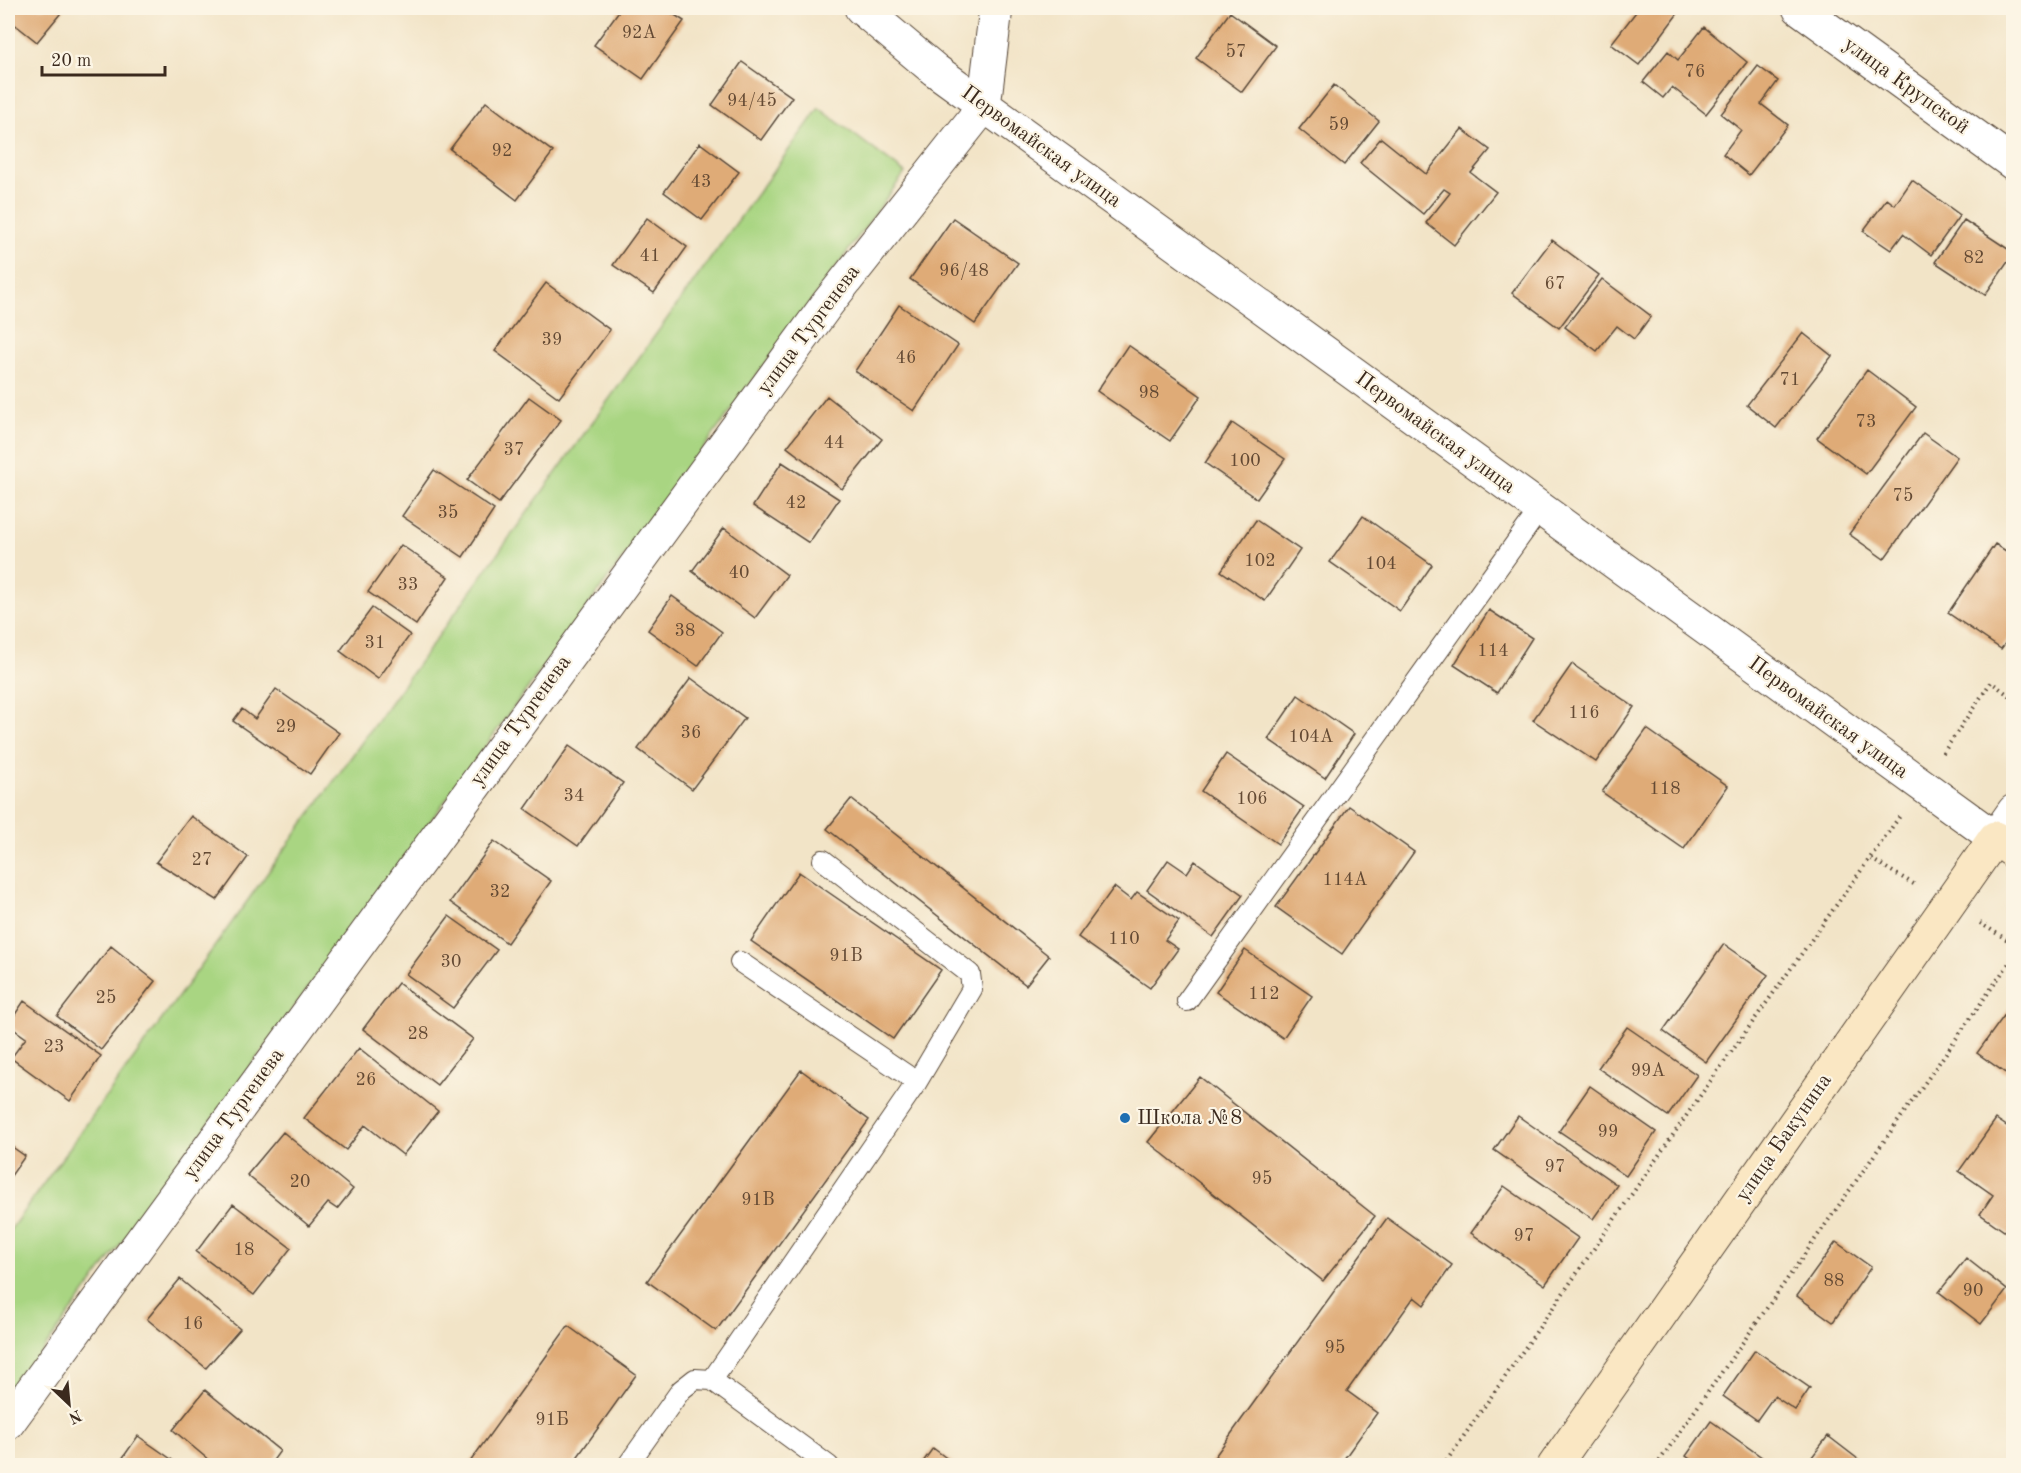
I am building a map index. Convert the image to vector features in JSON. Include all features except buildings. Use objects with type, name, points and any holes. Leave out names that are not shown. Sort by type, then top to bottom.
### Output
[{"type":"main road","name":"улица Бакунина","points":[[1554,1466],[2004,845]]},
{"type":"street","name":"Первомайская улица","points":[[861,8],[935,70],[984,106],[2004,845]]},
{"type":"street","points":[[984,106],[996,8]]},
{"type":"street","name":"улица Крупской","points":[[1799,8],[2013,164]]},
{"type":"street","name":"улица Тургенева","points":[[8,1423],[828,303],[984,106]]},
{"type":"street","name":"улица Бакунина","points":[[2004,845],[2013,811]]},
{"type":"lane","points":[[1187,1001],[1540,509]]},
{"type":"lane","points":[[712,1380],[917,1082],[972,989],[970,974],[823,860]]},
{"type":"lane","points":[[740,962],[917,1082]]},
{"type":"lane","points":[[627,1466],[681,1390],[695,1379],[712,1380],[829,1466]]},
{"type":"path","points":[[1443,1466],[1700,1095],[1871,859],[1991,682],[2013,699]]},
{"type":"path","points":[[1656,1466],[2013,956]]},
{"type":"green space","points":[[819,108],[905,173],[8,1398],[8,1233]]},
{"type":"place","name":"Школа №8","points":[[1125,1118]]}]
